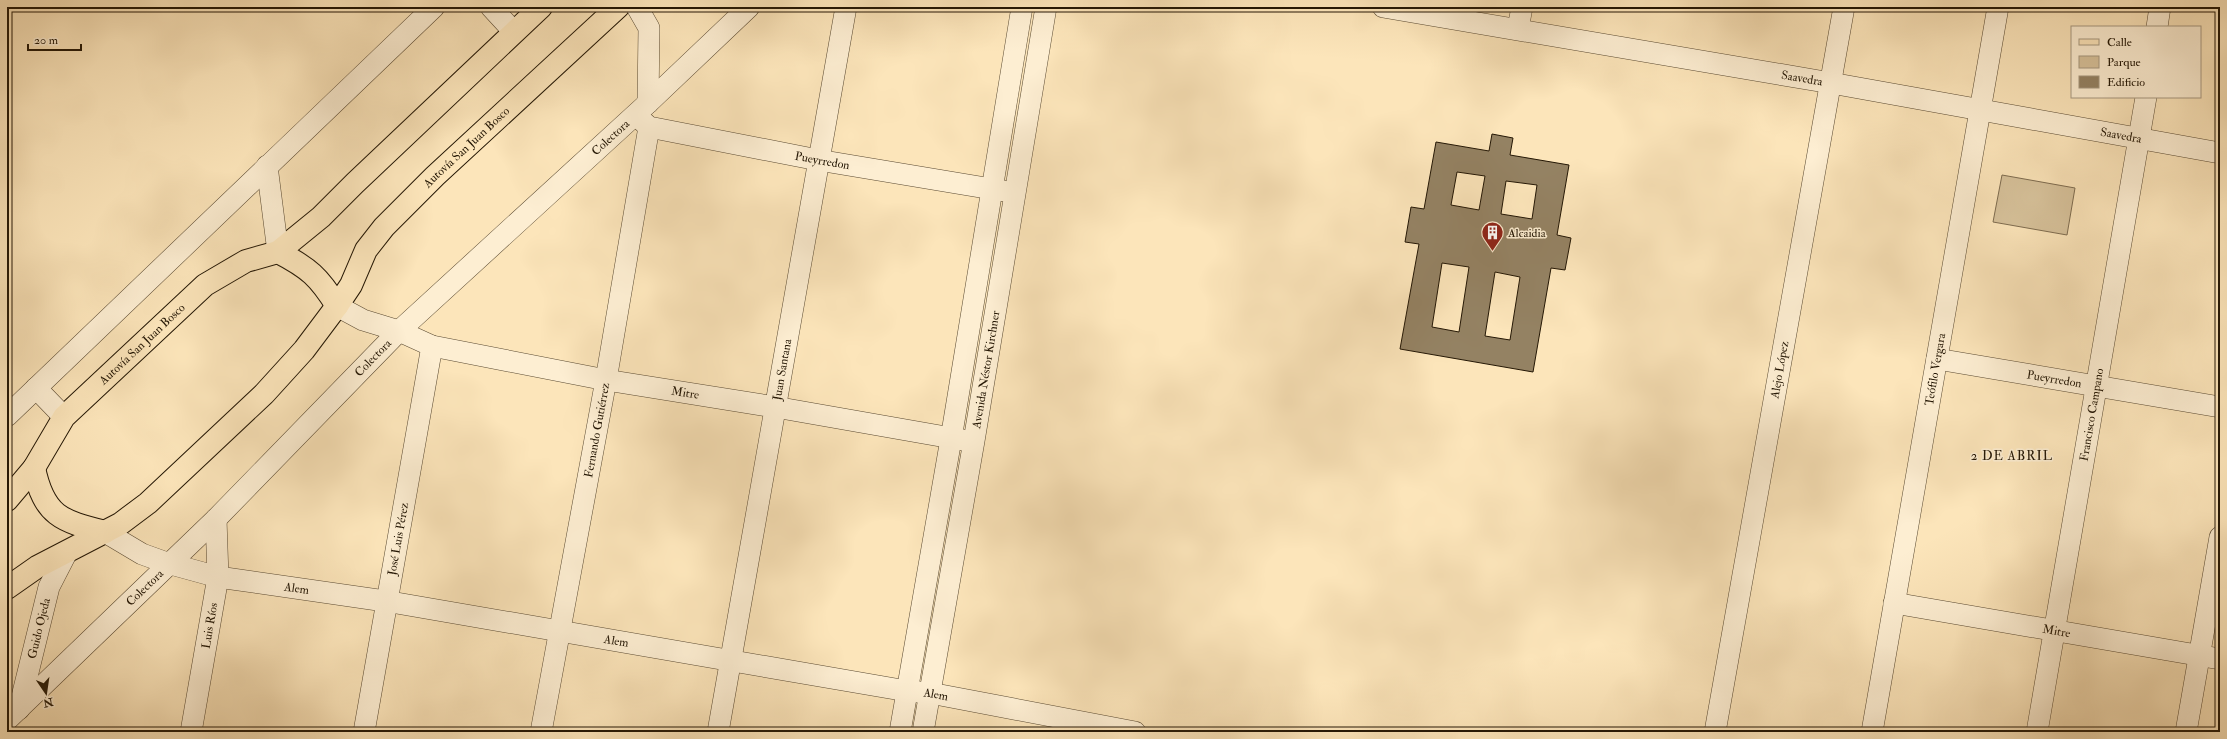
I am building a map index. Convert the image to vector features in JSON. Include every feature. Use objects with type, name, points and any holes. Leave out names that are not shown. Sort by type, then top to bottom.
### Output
[{"type":"main road","name":"Autovía San Juan Bosco","points":[[7,500],[34,468],[64,417],[205,285],[246,261],[278,252],[321,217],[541,7]]},
{"type":"main road","name":"Autovía San Juan Bosco","points":[[7,588],[37,567],[120,524],[148,502],[264,394],[304,350],[338,306],[352,285],[366,250],[384,227],[434,176],[618,7]]},
{"type":"main road","points":[[278,252],[299,263],[322,282],[338,306]]},
{"type":"main road","points":[[34,468],[38,488],[55,514],[68,522],[105,532]]},
{"type":"street","points":[[7,416],[434,7]]},
{"type":"street","points":[[491,7],[514,32]]},
{"type":"street","name":"Fernando Gutiérrez","points":[[541,732],[606,380],[644,115],[649,28],[637,7]]},
{"type":"street","name":"Colectora","points":[[13,714],[167,563],[216,519],[399,331],[644,115],[749,7]]},
{"type":"street","name":"Juan Santana","points":[[718,732],[846,7]]},
{"type":"street","name":"Avenida Néstor Kirchner","points":[[900,732],[951,439],[1022,7]]},
{"type":"street","name":"Avenida Néstor Kirchner","points":[[923,732],[974,441],[1046,7]]},
{"type":"street","name":"Saavedra","points":[[1383,7],[1831,83],[2220,152]]},
{"type":"street","points":[[1518,29],[1522,7]]},
{"type":"street","name":"Alejo López","points":[[1715,732],[1844,7]]},
{"type":"street","name":"Teófilo Vergara","points":[[1872,732],[1998,7]]},
{"type":"street","points":[[2157,26],[2160,7]]},
{"type":"street","name":"Francisco Campano","points":[[2037,732],[2146,98]]},
{"type":"street","name":"Pueyrredon","points":[[644,115],[818,160],[992,190],[1015,191]]},
{"type":"street","points":[[267,166],[278,252]]},
{"type":"street","name":"Mitre","points":[[338,306],[362,320],[399,331],[432,346],[606,380],[775,407],[951,439],[974,441]]},
{"type":"street","name":"José Luis Pérez","points":[[364,732],[385,601],[432,346]]},
{"type":"street","name":"Pueyrredon","points":[[1936,359],[2220,407]]},
{"type":"street","points":[[36,388],[64,417]]},
{"type":"street","name":"Luis Ríos","points":[[191,732],[218,577],[216,519]]},
{"type":"street","name":"Alem","points":[[105,532],[142,554],[167,563],[218,577],[385,601],[731,659],[907,691],[930,693],[1092,728],[1135,732]]},
{"type":"street","points":[[2186,732],[2220,537]]},
{"type":"street","name":"Guido Ojeda","points":[[15,732],[13,714],[49,587],[67,552]]},
{"type":"street","name":"Mitre","points":[[1894,603],[2220,659]]},
{"type":"green space","points":[[2002,175],[2075,188],[2067,235],[1993,222]]},
{"type":"building","name":"Alcaidia","points":[[1492,134],[1513,138],[1510,155],[1569,165],[1557,235],[1571,238],[1565,270],[1551,268],[1533,372],[1400,349],[1419,244],[1405,242],[1411,207],[1424,209],[1436,142],[1489,151]],"holes":[[[1457,172],[1485,176],[1479,210],[1451,205]],[[1506,181],[1537,185],[1532,219],[1501,214]],[[1442,263],[1469,267],[1459,332],[1432,327]],[[1495,272],[1520,277],[1510,340],[1485,336]]]},
{"type":"place","name":"Alcaidia","points":[[1493,252]]},
{"type":"district","name":"2 DE ABRIL","points":[[2012,456]]}]
